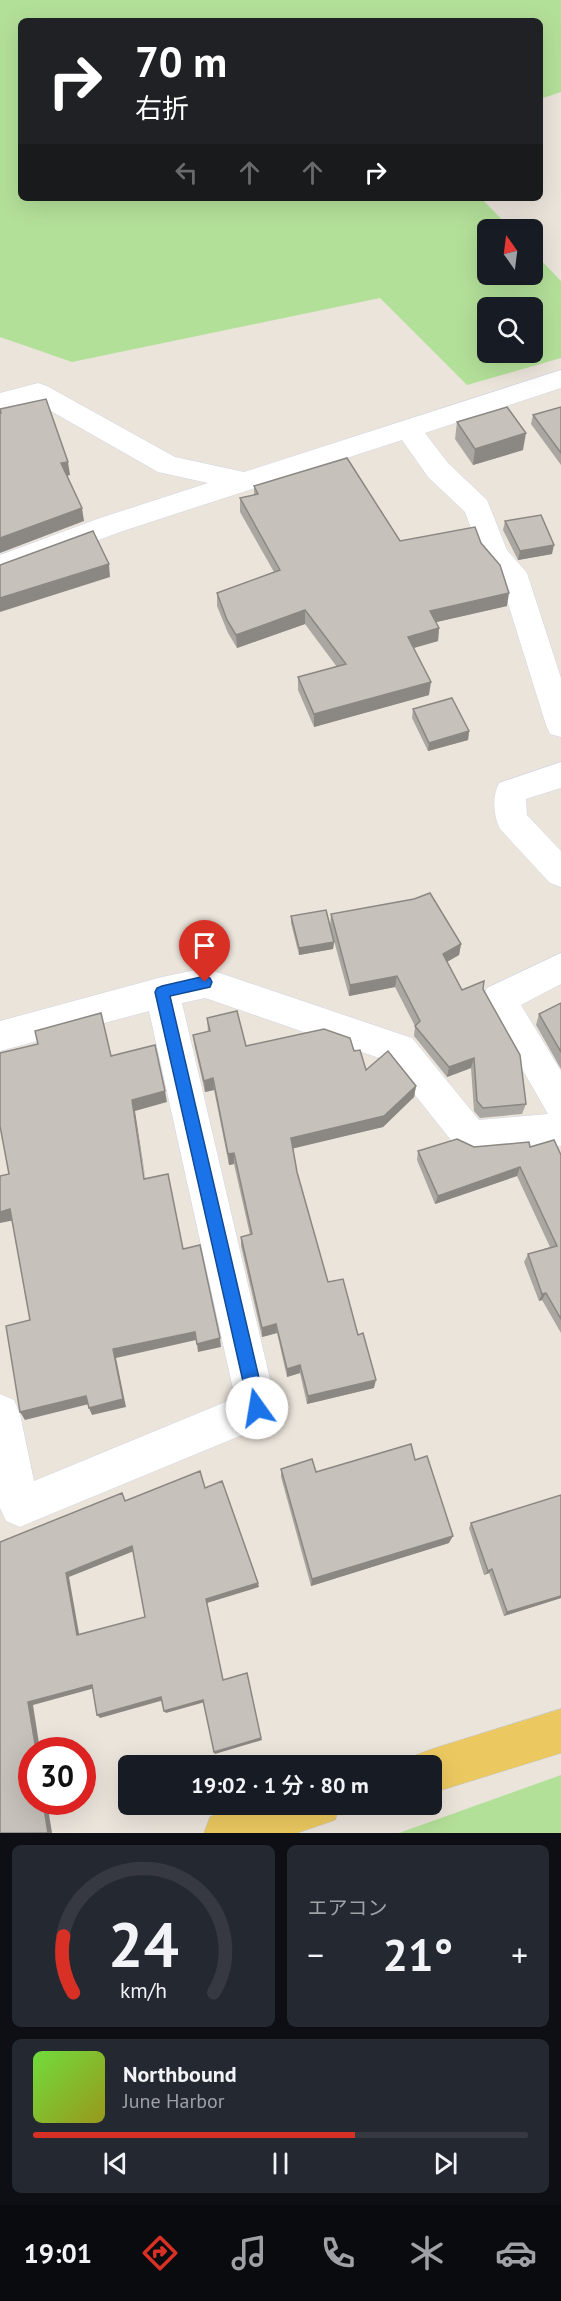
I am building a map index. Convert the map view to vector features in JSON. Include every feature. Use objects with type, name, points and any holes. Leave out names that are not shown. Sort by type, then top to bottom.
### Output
[{"type":"main road","points":[[442,1768],[561,1731]]},
{"type":"main road","points":[[226,1833],[314,1815]]},
{"type":"street","points":[[0,566],[110,525],[561,379]]},
{"type":"street","points":[[0,402],[38,392],[168,465],[245,481]]},
{"type":"street","points":[[408,429],[438,470],[477,507],[495,555],[513,573],[561,725]]},
{"type":"street","points":[[561,775],[510,792],[510,809],[511,820],[561,873]]},
{"type":"street","points":[[561,968],[499,999],[561,1102]]},
{"type":"street","points":[[0,1036],[205,982],[400,1049],[471,1137],[561,1129]]},
{"type":"street","points":[[0,1414],[20,1507],[257,1408],[162,992]]},
{"type":"green space","points":[[0,0],[561,0],[561,92],[543,98],[543,18],[18,18],[18,201],[484,201],[501,219],[477,219],[477,285],[543,285],[543,262],[561,281],[561,358],[467,385],[380,298],[72,362],[0,337]]},
{"type":"green space","points":[[561,1775],[561,1833],[399,1833]]},
{"type":"building","points":[[46,399],[68,462],[61,463],[82,508],[0,538],[0,409]]},
{"type":"building","points":[[507,407],[526,433],[475,449],[457,422]]},
{"type":"building","points":[[561,407],[561,453],[533,415]]},
{"type":"building","points":[[347,458],[400,541],[475,527],[481,543],[500,565],[509,593],[430,611],[439,628],[408,637],[431,682],[314,714],[298,677],[346,664],[305,610],[236,635],[227,620],[217,593],[280,570],[240,498],[258,494],[254,486]]},
{"type":"building","points":[[541,515],[554,545],[520,551],[505,521]]},
{"type":"building","points":[[93,531],[109,564],[0,598],[0,565]]},
{"type":"building","points":[[452,698],[469,731],[429,743],[413,709]]},
{"type":"building","points":[[430,893],[461,944],[443,954],[462,990],[484,981],[483,989],[520,1055],[526,1104],[483,1108],[477,1101],[474,1058],[449,1067],[415,1026],[420,1021],[397,976],[350,985],[331,914],[414,899]]},
{"type":"building","points":[[326,910],[334,942],[299,948],[291,916]]},
{"type":"building","points":[[561,1003],[561,1052],[539,1014]]},
{"type":"building","points":[[237,1011],[246,1046],[324,1029],[350,1038],[354,1051],[360,1050],[366,1070],[388,1051],[416,1086],[384,1116],[291,1138],[297,1172],[328,1282],[343,1279],[358,1335],[363,1333],[376,1380],[308,1396],[300,1365],[287,1369],[276,1324],[262,1328],[241,1237],[252,1234],[234,1153],[228,1154],[213,1078],[204,1081],[193,1035],[210,1031],[207,1018]]},
{"type":"building","points":[[101,1013],[111,1056],[155,1045],[165,1091],[132,1100],[144,1179],[168,1174],[183,1249],[200,1245],[220,1338],[197,1344],[195,1332],[113,1349],[123,1399],[89,1408],[86,1396],[20,1412],[6,1326],[30,1320],[10,1209],[0,1212],[0,1176],[9,1174],[0,1126],[0,1053],[38,1044],[35,1031]]},
{"type":"building","points":[[457,1139],[474,1147],[529,1142],[530,1147],[554,1140],[561,1155],[561,1319],[546,1293],[542,1294],[528,1254],[557,1246],[520,1167],[438,1196],[418,1151]]},
{"type":"building","points":[[411,1444],[415,1460],[427,1456],[453,1536],[312,1579],[281,1469],[312,1459],[316,1472]]},
{"type":"building","points":[[200,1471],[205,1488],[222,1481],[258,1583],[206,1599],[223,1680],[247,1673],[261,1738],[214,1752],[203,1700],[164,1711],[161,1697],[97,1715],[92,1685],[28,1702],[34,1737],[18,1737],[18,1815],[45,1815],[48,1833],[0,1833],[0,1542],[122,1493],[125,1501]],"holes":[[[132,1546],[145,1617],[77,1635],[66,1573]]]},
{"type":"building","points":[[561,1495],[561,1596],[507,1612],[492,1569],[488,1571],[471,1523]]},
{"type":"route","points":[[205,982],[162,992],[257,1408]]}]
